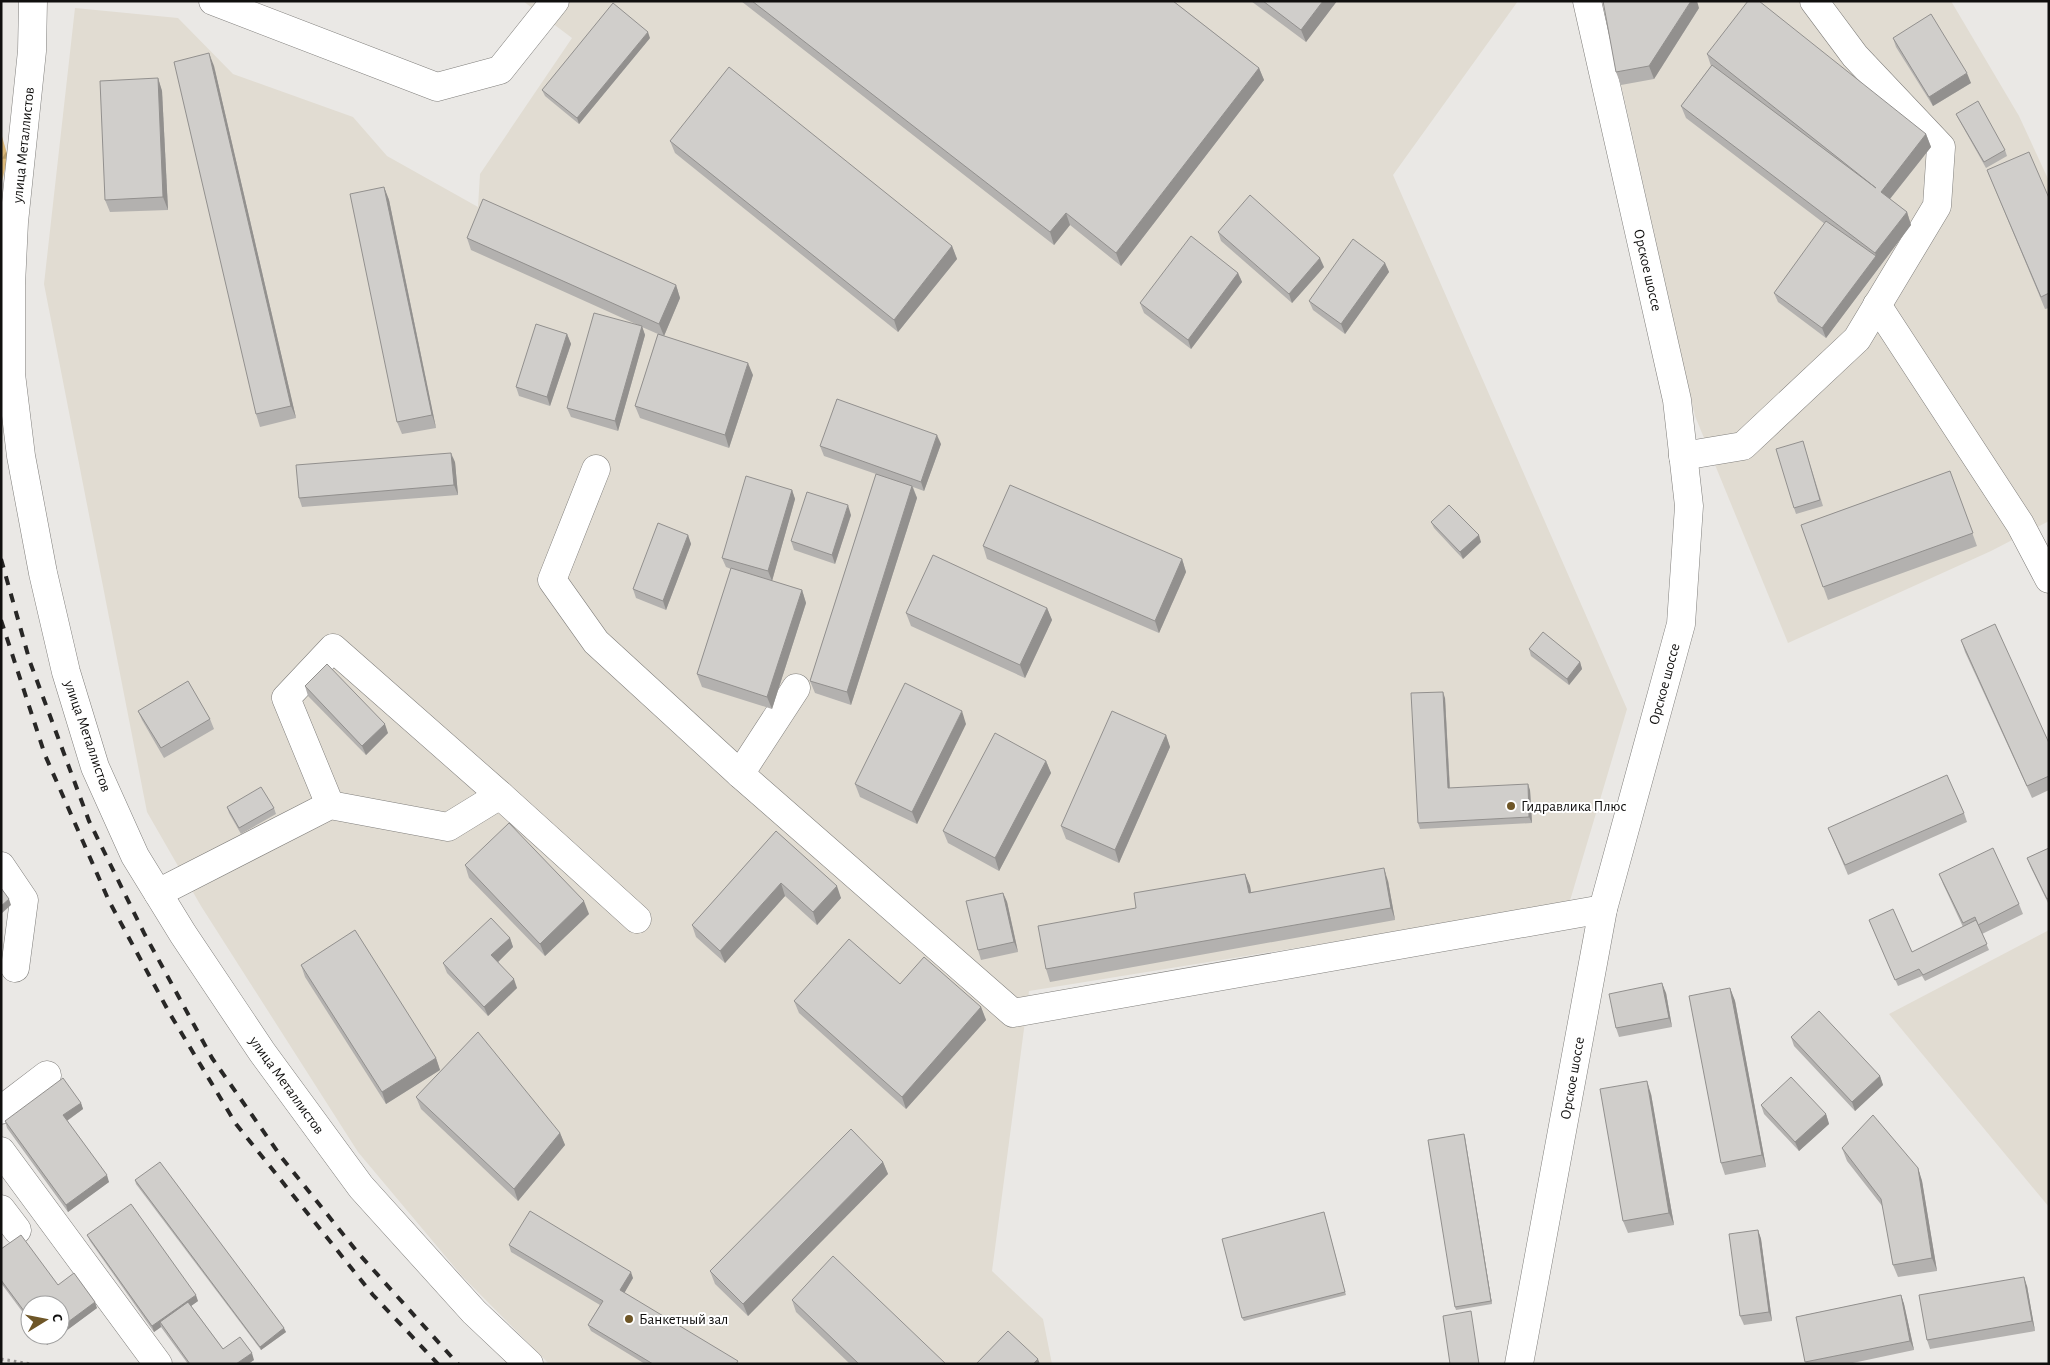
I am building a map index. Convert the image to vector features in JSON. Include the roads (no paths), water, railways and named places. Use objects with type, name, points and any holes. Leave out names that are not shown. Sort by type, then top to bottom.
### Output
[{"type":"main road","name":"улица Металлистов","points":[[33,1],[32,51],[14,222],[11,285],[11,374],[21,456],[43,573],[66,672],[95,767],[135,856],[262,1052],[362,1187],[474,1312],[529,1364]]},
{"type":"main road","points":[[213,1],[438,87],[500,70],[555,1]]},
{"type":"main road","name":"Орское шоссе","points":[[1520,1364],[1603,909],[1681,624],[1689,506],[1677,400],[1587,1]]},
{"type":"main road","points":[[1683,456],[1743,446],[1857,339],[1937,206],[1942,147],[1855,56],[1814,1]]},
{"type":"main road","points":[[1877,305],[2020,524],[2049,579]]},
{"type":"main road","points":[[596,469],[552,580],[596,642],[740,774],[1012,1012],[1603,909]]},
{"type":"main road","points":[[330,805],[286,698],[333,648],[637,919]]},
{"type":"main road","points":[[740,774],[796,688]]},
{"type":"main road","points":[[158,893],[330,805],[448,827],[500,795]]},
{"type":"main road","points":[[1,866],[24,900],[15,968]]},
{"type":"main road","points":[[1,1110],[47,1075]]},
{"type":"main road","points":[[1,1151],[158,1364]]},
{"type":"railway","points":[[1,559],[30,662],[89,821],[144,933],[212,1058],[282,1158],[359,1254],[458,1364]]},
{"type":"railway","points":[[1,620],[45,755],[109,901],[170,1014],[236,1124],[373,1295],[438,1364]]},
{"type":"place","name":"Гидравлика Плюс","points":[[1511,806]]},
{"type":"place","name":"Банкетный зал","points":[[629,1319]]}]
